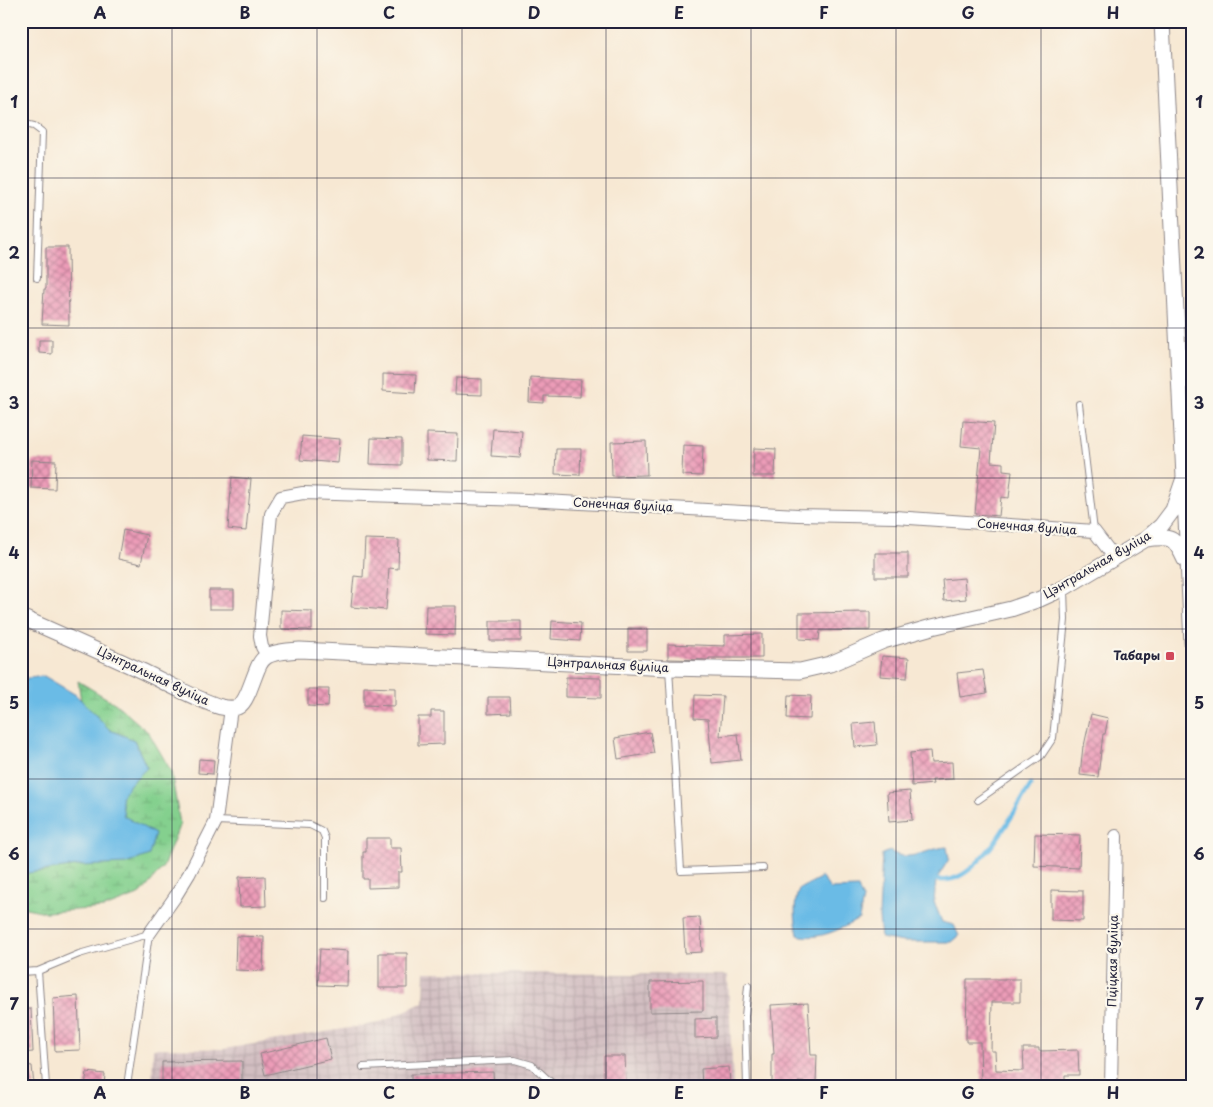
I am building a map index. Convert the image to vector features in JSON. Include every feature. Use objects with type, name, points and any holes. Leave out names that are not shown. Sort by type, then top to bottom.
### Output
[{"type":"street","points":[[1162,21],[1192,643]]},
{"type":"street","name":"Цэнтральная вуліца","points":[[267,655],[279,651],[300,650],[669,668],[800,672],[830,664],[883,641],[932,627],[1011,609],[1064,588],[1146,539],[1161,526],[1174,510],[1184,478]]},
{"type":"street","name":"Сонечная вуліца","points":[[267,655],[262,647],[260,636],[271,514],[281,497],[303,493],[527,500],[798,515],[895,518],[1094,531],[1114,558]]},
{"type":"street","points":[[1146,539],[1163,537],[1171,539],[1178,544],[1188,567]]},
{"type":"street","name":"Цэнтральная вуліца","points":[[21,617],[86,645],[185,692],[231,708]]},
{"type":"street","points":[[148,934],[189,874],[216,821],[231,708],[239,706],[246,699],[258,665],[267,655]]},
{"type":"street","name":"Пціцкая вуліца","points":[[1112,1086],[1116,836]]},
{"type":"lane","points":[[21,123],[34,126],[42,132],[37,278]]},
{"type":"lane","points":[[1079,404],[1094,531]]},
{"type":"lane","points":[[978,800],[1042,756],[1053,738],[1065,620],[1064,588]]},
{"type":"lane","points":[[669,668],[681,871],[763,868]]},
{"type":"lane","points":[[216,821],[310,825],[322,831],[325,838],[325,898]]},
{"type":"lane","points":[[21,972],[38,971],[79,954],[148,934],[127,1086]]},
{"type":"lane","points":[[38,971],[46,1086]]},
{"type":"lane","points":[[747,1086],[744,1016],[748,986]]},
{"type":"lane","points":[[362,1067],[515,1060],[532,1065],[555,1086]]},
{"type":"shaded area","points":[[425,972],[728,975],[733,1086],[152,1086],[153,1048],[224,1049],[379,1023],[424,1002]]},
{"type":"green space","points":[[78,681],[116,704],[149,733],[171,771],[180,824],[163,867],[141,894],[104,908],[46,912],[21,907],[21,700],[124,832],[83,714]]},
{"type":"water","points":[[44,676],[76,695],[110,730],[134,740],[147,768],[131,783],[121,797],[124,816],[155,834],[149,855],[126,864],[78,866],[21,874],[21,679]]},
{"type":"water","points":[[947,847],[949,859],[936,880],[934,902],[942,922],[954,925],[959,936],[952,942],[903,942],[881,938],[879,917],[882,854],[890,851],[897,855],[911,856]]},
{"type":"water","points":[[822,877],[830,889],[858,888],[863,899],[859,919],[837,930],[821,935],[798,935],[795,912],[799,889]]},
{"type":"building","points":[[46,247],[68,247],[69,325],[42,324],[44,289],[46,289]]},
{"type":"building","points":[[39,340],[52,340],[52,354],[39,353]]},
{"type":"building","points":[[383,374],[416,375],[415,393],[383,391]]},
{"type":"building","points":[[530,377],[581,380],[580,397],[544,396],[544,403],[529,402]]},
{"type":"building","points":[[456,378],[482,379],[482,395],[455,394]]},
{"type":"building","points":[[963,421],[994,423],[991,462],[1003,463],[1003,470],[1012,471],[1009,498],[1001,497],[999,516],[975,514],[981,448],[961,446]]},
{"type":"building","points":[[493,429],[522,431],[520,458],[491,456]]},
{"type":"building","points":[[427,433],[458,434],[457,461],[427,460]]},
{"type":"building","points":[[302,436],[340,439],[338,463],[300,460]]},
{"type":"building","points":[[371,438],[402,439],[402,465],[370,464]]},
{"type":"building","points":[[646,441],[647,475],[612,476],[611,442]]},
{"type":"building","points":[[683,445],[703,446],[702,476],[682,475]]},
{"type":"building","points":[[754,448],[776,449],[775,476],[753,476]]},
{"type":"building","points":[[556,449],[581,449],[580,475],[555,474]]},
{"type":"building","points":[[32,460],[56,461],[55,489],[31,488]]},
{"type":"building","points":[[232,477],[251,479],[246,531],[228,529]]},
{"type":"building","points":[[123,530],[147,535],[141,564],[118,559]]},
{"type":"building","points":[[365,539],[399,540],[398,569],[389,568],[386,610],[351,607],[354,576],[363,577]]},
{"type":"building","points":[[875,553],[908,553],[908,577],[875,577]]},
{"type":"building","points":[[964,578],[966,599],[944,601],[942,580]]},
{"type":"building","points":[[209,590],[234,590],[234,609],[209,609]]},
{"type":"building","points":[[426,606],[456,606],[455,635],[425,634]]},
{"type":"building","points":[[281,610],[312,611],[312,630],[281,629]]},
{"type":"building","points":[[870,612],[870,630],[820,631],[819,640],[799,639],[799,613]]},
{"type":"building","points":[[490,621],[521,621],[521,641],[490,641]]},
{"type":"building","points":[[552,621],[581,623],[580,641],[551,639]]},
{"type":"building","points":[[628,628],[647,628],[647,651],[628,651]]},
{"type":"building","points":[[762,634],[762,658],[668,659],[668,644],[725,646],[725,635]]},
{"type":"building","points":[[882,656],[909,658],[907,678],[880,676]]},
{"type":"building","points":[[983,670],[987,693],[960,697],[957,673]]},
{"type":"building","points":[[566,677],[601,678],[601,698],[566,697]]},
{"type":"building","points":[[364,687],[395,688],[395,706],[364,705]]},
{"type":"building","points":[[308,689],[329,689],[328,707],[308,706]]},
{"type":"building","points":[[695,695],[723,696],[720,736],[738,734],[741,760],[712,763],[708,719],[694,718]]},
{"type":"building","points":[[788,695],[811,696],[810,719],[787,718]]},
{"type":"building","points":[[488,697],[510,697],[511,713],[488,714]]},
{"type":"building","points":[[431,711],[444,711],[444,744],[418,745],[418,717],[431,717]]},
{"type":"building","points":[[1091,714],[1108,718],[1105,734],[1103,734],[1098,777],[1080,775],[1083,746]]},
{"type":"building","points":[[875,722],[877,745],[855,747],[853,724]]},
{"type":"building","points":[[650,732],[654,753],[618,759],[615,738]]},
{"type":"building","points":[[930,751],[931,763],[952,762],[953,779],[932,780],[933,784],[912,786],[910,753]]},
{"type":"building","points":[[199,759],[214,760],[213,774],[198,773]]},
{"type":"building","points":[[910,791],[912,820],[889,822],[887,793]]},
{"type":"building","points":[[1035,834],[1080,835],[1079,868],[1034,866]]},
{"type":"building","points":[[366,838],[390,838],[390,848],[401,848],[402,872],[398,872],[398,887],[368,888],[368,879],[363,879],[363,852],[366,852]]},
{"type":"building","points":[[265,876],[266,906],[240,907],[239,877]]},
{"type":"building","points":[[1051,890],[1083,891],[1083,921],[1051,920]]},
{"type":"building","points":[[700,917],[702,952],[685,953],[683,918]]},
{"type":"building","points":[[236,936],[264,937],[263,971],[235,970]]},
{"type":"building","points":[[320,949],[348,951],[347,986],[318,985]]},
{"type":"building","points":[[379,953],[407,953],[407,988],[379,988]]},
{"type":"building","points":[[967,979],[1020,979],[1020,1002],[992,1002],[991,1051],[995,1051],[996,1070],[1024,1071],[1023,1048],[1039,1048],[1039,1051],[1078,1050],[1079,1075],[1065,1075],[1065,1086],[981,1086],[980,1042],[966,1042]]},
{"type":"building","points":[[703,981],[703,1011],[650,1012],[650,982]]},
{"type":"building","points":[[78,996],[80,1050],[55,1051],[53,998]]},
{"type":"building","points":[[808,1003],[811,1055],[817,1055],[816,1083],[798,1082],[798,1086],[772,1086],[772,1054],[774,1054],[771,1005]]},
{"type":"building","points":[[21,1009],[31,1009],[33,1052],[21,1053]]},
{"type":"building","points":[[716,1018],[716,1037],[695,1038],[695,1019]]},
{"type":"building","points":[[326,1038],[331,1059],[265,1075],[260,1054]]},
{"type":"building","points":[[604,1056],[625,1056],[626,1086],[604,1086]]},
{"type":"building","points":[[242,1061],[242,1086],[162,1086],[162,1062]]},
{"type":"building","points":[[21,1064],[32,1066],[34,1086],[21,1086]]},
{"type":"building","points":[[729,1067],[730,1086],[702,1086],[701,1069]]},
{"type":"building","points":[[87,1072],[105,1074],[104,1086],[85,1086]]},
{"type":"building","points":[[493,1072],[494,1086],[411,1086],[411,1074]]},
{"type":"waterway","points":[[936,880],[952,879],[964,874],[975,865],[997,839],[1031,785]]},
{"type":"place","name":"Табары","points":[[1170,656]]}]
